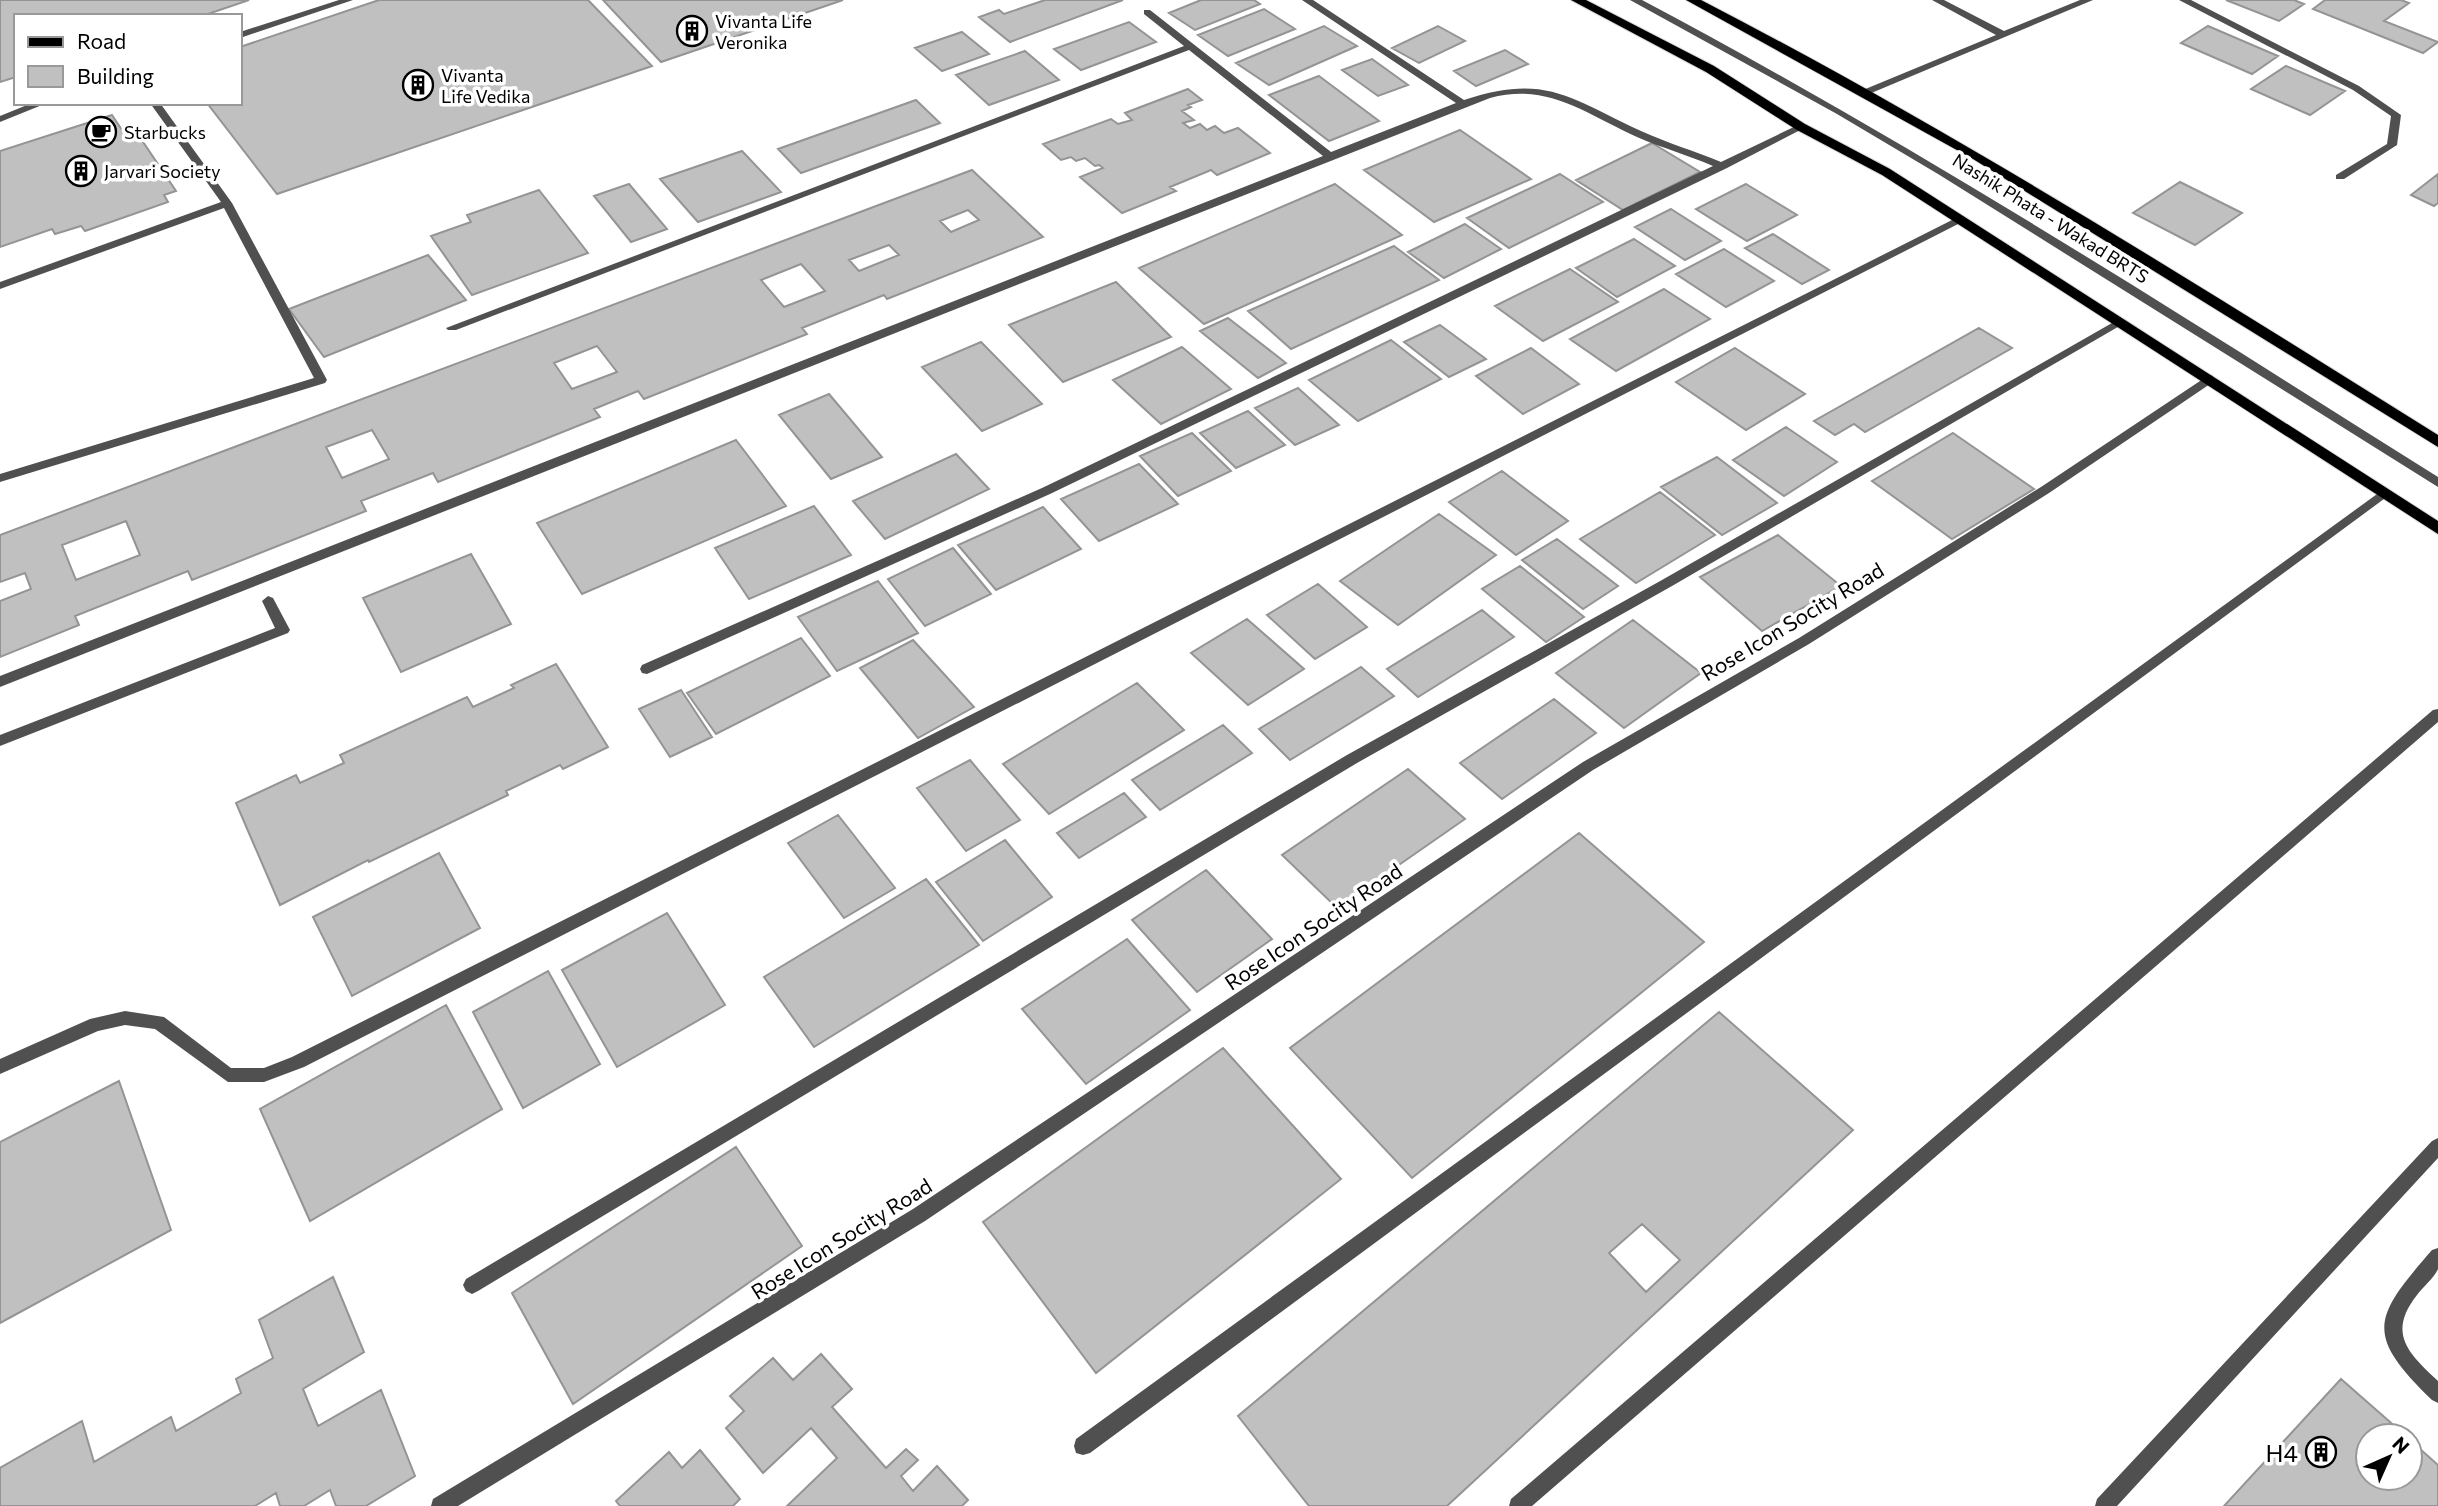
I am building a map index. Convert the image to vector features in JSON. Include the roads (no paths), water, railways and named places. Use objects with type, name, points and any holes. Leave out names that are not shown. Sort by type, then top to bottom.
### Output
[{"type":"main road","points":[[1577,0],[1710,69],[1801,127],[1886,172],[2438,528]]},
{"type":"main road","points":[[1692,0],[1771,39],[1953,141],[2438,442]]},
{"type":"street","points":[[242,34],[348,0]]},
{"type":"street","points":[[1307,0],[1463,104]]},
{"type":"street","name":"Nashik Phata - Wakad BRTS","points":[[1635,0],[1741,54],[1920,156],[2438,482]]},
{"type":"street","points":[[1937,0],[2004,35]]},
{"type":"street","points":[[1866,92],[2088,0]]},
{"type":"street","points":[[2184,0],[2356,88],[2396,115],[2392,145],[2340,177]]},
{"type":"street","points":[[1147,12],[1332,158]]},
{"type":"street","points":[[452,328],[1191,46]]},
{"type":"street","points":[[0,682],[1463,104],[1513,90],[1547,92],[1579,103],[1667,146],[1723,166]]},
{"type":"street","points":[[0,118],[36,105]]},
{"type":"street","points":[[0,478],[321,380],[227,203],[156,105]]},
{"type":"street","points":[[647,669],[1045,491],[1801,127]]},
{"type":"street","points":[[0,286],[227,203]]},
{"type":"street","points":[[0,1067],[96,1024],[125,1018],[158,1022],[228,1075],[264,1075],[298,1062],[1960,219]]},
{"type":"street","points":[[472,1284],[1352,759],[1667,583],[2119,322]]},
{"type":"street","name":"Rose Icon Socity Road","points":[[440,1506],[919,1215],[1588,766],[1804,641],[2045,490],[2208,379]]},
{"type":"street","points":[[1083,1446],[2384,493]]},
{"type":"street","points":[[0,741],[283,630],[268,601]]},
{"type":"street","points":[[1518,1506],[2438,714]]},
{"type":"street","points":[[2104,1506],[2438,1146]]},
{"type":"street","points":[[2438,1256],[2404,1294],[2391,1317],[2394,1345],[2418,1376],[2438,1394]]},
{"type":"place","name":"Vivanta Life Veronika","points":[[692,31]]},
{"type":"place","name":"Vivanta Life Vedika","points":[[418,85]]},
{"type":"place","name":"Starbucks","points":[[101,132]]},
{"type":"place","name":"Jarvari Society","points":[[81,171]]},
{"type":"place","name":"H4","points":[[2321,1452]]}]
